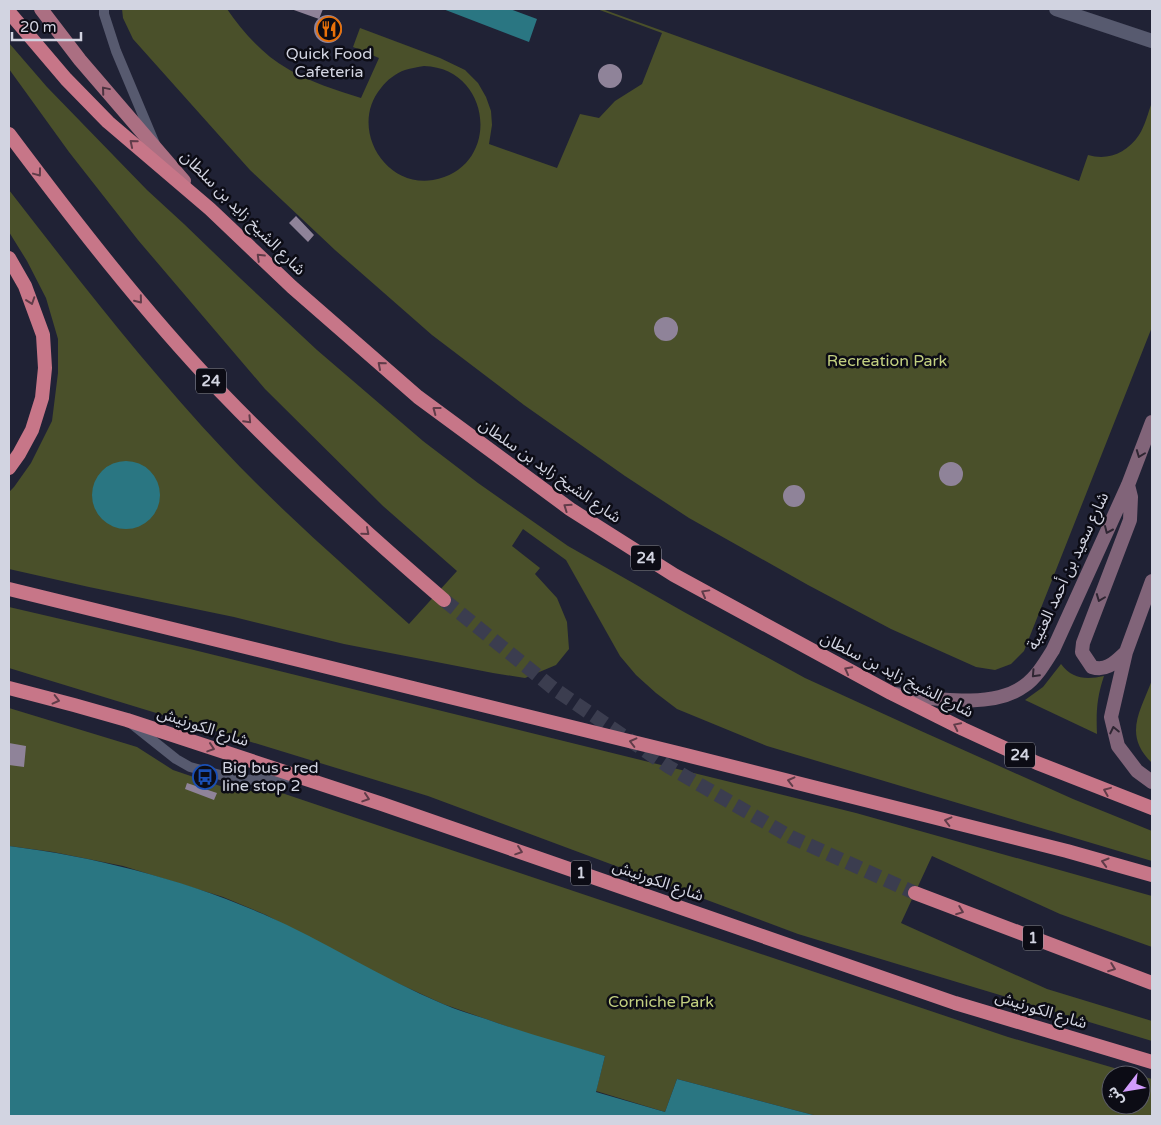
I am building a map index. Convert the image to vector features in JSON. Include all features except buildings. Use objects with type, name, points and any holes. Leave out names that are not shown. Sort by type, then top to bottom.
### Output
[{"type":"highway","points":[[9,12],[66,80],[108,122],[210,209]]},
{"type":"highway","name":"24","points":[[9,134],[83,231],[148,311],[219,390],[287,459],[338,507],[444,600]]},
{"type":"highway","name":"شارع الشيخ زايد بن سلطان","points":[[210,209],[292,288],[418,396],[570,508],[674,575],[891,693],[964,729],[1038,762],[1152,808]]},
{"type":"highway","points":[[9,258],[25,286],[43,335],[45,368],[42,398],[32,430],[9,468]]},
{"type":"highway","points":[[9,589],[686,755],[1067,851],[1152,875]]},
{"type":"highway","name":"شارع الكورنيش","points":[[9,688],[127,720],[382,804],[955,1003],[1152,1062]]},
{"type":"highway","name":"1","points":[[915,893],[1152,983]]},
{"type":"main road","name":"شارع الشيخ زايد بن سلطان","points":[[41,9],[80,60],[159,154],[210,209]]},
{"type":"main road","name":"شارع سعيد بن أحمد العتيبة","points":[[891,693],[975,701],[1007,694],[1024,686],[1044,665],[1053,650],[1128,485],[1152,422]]},
{"type":"main road","points":[[1126,652],[1114,663],[1102,669],[1092,667],[1082,652],[1083,643],[1130,520],[1131,496],[1128,485]]},
{"type":"main road","points":[[1152,581],[1126,652],[1111,716],[1118,746],[1138,771],[1152,782]]},
{"type":"street","points":[[1056,9],[1152,41]]},
{"type":"lane","points":[[104,9],[116,50],[159,154]]},
{"type":"lane","points":[[127,720],[176,760],[190,767],[246,780],[297,776]]},
{"type":"green space","name":"Recreation Park","points":[[122,9],[227,9],[254,42],[279,63],[296,74],[314,82],[361,98],[379,58],[353,47],[360,28],[440,58],[465,70],[478,83],[491,111],[492,125],[489,144],[557,168],[580,114],[599,118],[615,101],[642,84],[662,33],[597,9],[602,9],[1079,181],[1088,155],[1095,157],[1110,156],[1129,147],[1143,128],[1152,102],[1152,327],[1024,651],[1011,664],[995,670],[976,667],[891,629],[808,585],[689,518],[625,476],[524,405],[432,335],[335,250],[250,170],[133,39],[123,18]],"holes":[[[424,66],[447,71],[464,83],[475,100],[480,119],[479,139],[470,157],[455,172],[433,180],[415,180],[399,174],[386,164],[376,151],[370,136],[369,120],[372,103],[383,85],[402,71]]]},
{"type":"green space","points":[[9,43],[47,87],[147,190],[241,279],[317,350],[423,441],[478,483],[568,546],[805,678],[1073,799],[1152,831],[1152,861],[767,746],[677,709],[636,675],[620,656],[566,560],[523,529],[512,546],[540,568],[535,574],[557,598],[567,622],[569,649],[556,665],[525,678],[344,644],[234,617],[9,569],[9,492],[31,463],[52,421],[58,373],[58,339],[46,298],[27,261],[9,232],[9,190],[87,290],[195,419],[291,517],[409,624],[457,571],[383,506],[265,389],[138,240],[69,152],[9,69]]},
{"type":"green space","points":[[9,607],[194,650],[856,813],[1152,896],[1152,947],[1060,914],[932,856],[901,923],[1047,989],[1152,1021],[1152,1041],[798,934],[428,796],[9,668]]},
{"type":"green space","points":[[1061,664],[1070,673],[1080,677],[1104,676],[1098,704],[1097,734],[1025,700],[1043,687]]},
{"type":"green space","points":[[1152,680],[1152,763],[1143,753],[1136,733],[1139,713]]},
{"type":"green space","name":"Corniche Park","points":[[9,708],[137,747],[173,770],[238,792],[270,789],[1008,1037],[1104,1065],[1101,1065],[1101,1115],[1151,1115],[1152,1079],[1152,1116],[817,1116],[677,1079],[665,1112],[596,1091],[605,1056],[540,1038],[443,1004],[382,976],[266,915],[223,897],[123,866],[53,852],[9,846]]},
{"type":"shaded area","points":[[443,9],[510,9],[537,19],[529,42]]},
{"type":"shaded area","points":[[126,461],[139,464],[150,471],[157,482],[160,495],[157,508],[150,519],[139,526],[126,529],[113,526],[102,519],[95,508],[92,495],[95,482],[102,471],[113,464]]},
{"type":"shaded area","points":[[9,846],[106,863],[201,890],[263,914],[397,983],[448,1006],[515,1029],[605,1056],[596,1092],[665,1112],[677,1079],[817,1116],[9,1116]]},
{"type":"tunnel","points":[[444,600],[553,688],[669,767],[791,837],[915,893]]},
{"type":"place","name":"Quick Food Cafeteria","points":[[329,29]]},
{"type":"place","name":"Big bus - red line stop 2","points":[[205,777]]}]
